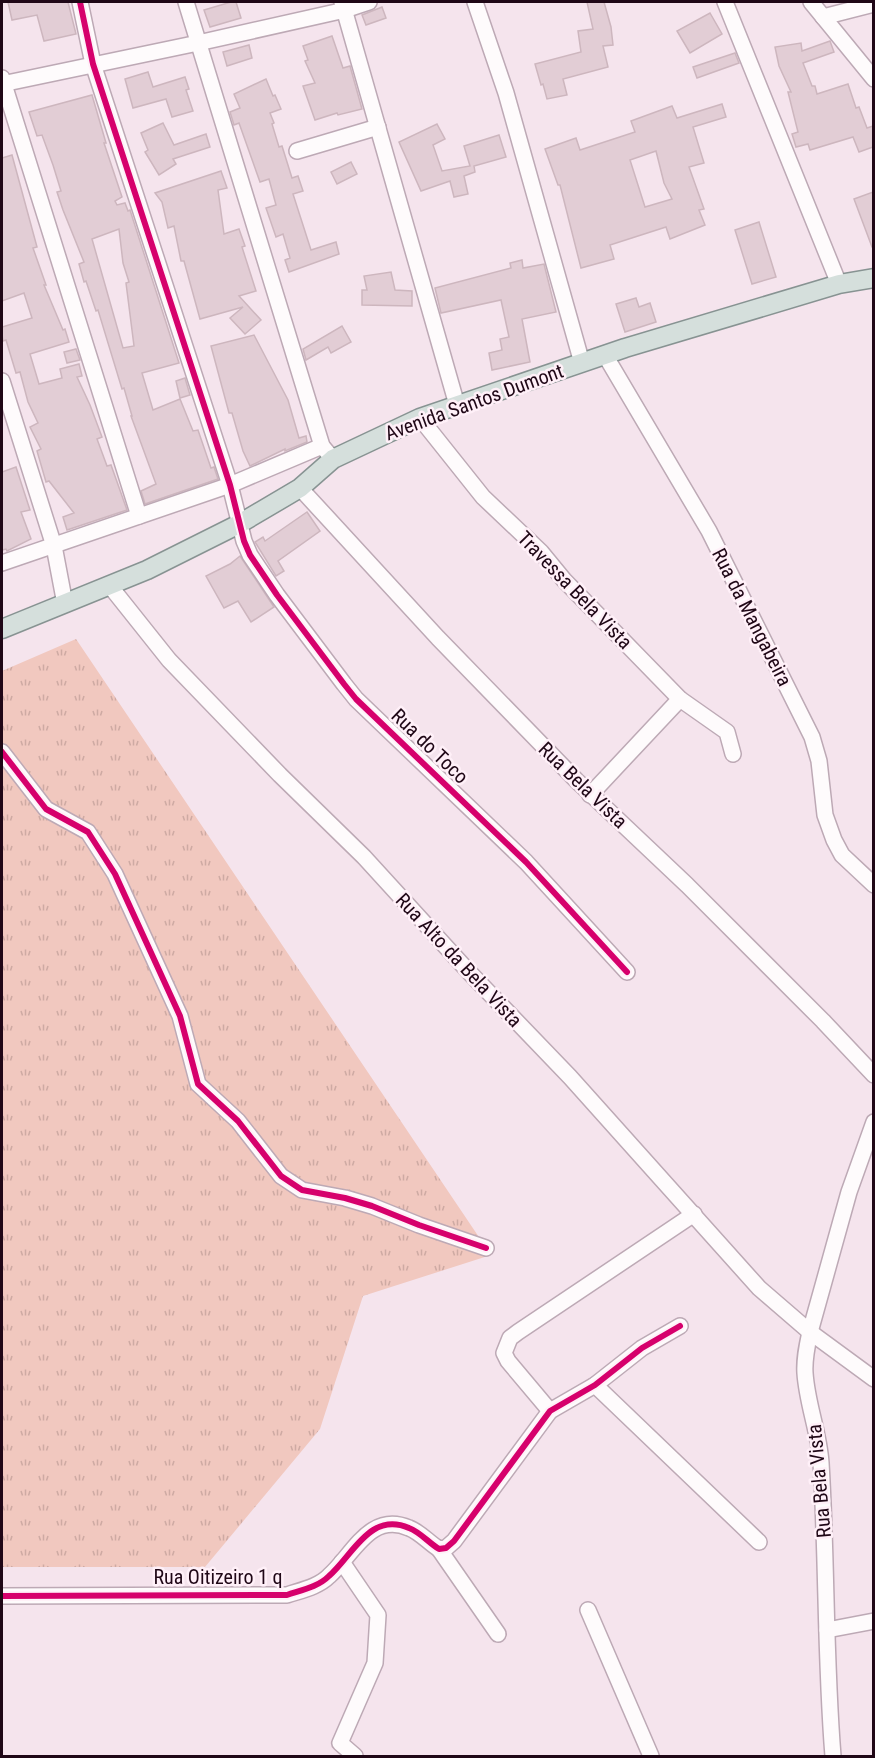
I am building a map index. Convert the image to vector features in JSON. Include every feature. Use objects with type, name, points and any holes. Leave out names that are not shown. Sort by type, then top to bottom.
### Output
[{"type":"main road","name":"Avenida Santos Dumont","points":[[2,629],[147,570],[239,524],[300,488],[328,452],[605,355],[838,284],[873,278]]},
{"type":"street","name":"Rua do Toco","points":[[80,2],[93,64],[230,485],[239,524],[250,555],[261,573],[357,699],[526,862],[627,972]]},
{"type":"street","points":[[2,563],[328,452],[186,2]]},
{"type":"street","points":[[139,516],[2,82],[198,43],[343,6],[369,2]]},
{"type":"street","points":[[475,2],[506,93],[582,363]]},
{"type":"street","points":[[725,2],[838,284]]},
{"type":"street","points":[[811,2],[873,79]]},
{"type":"street","points":[[823,17],[873,4]]},
{"type":"street","points":[[343,6],[457,405]]},
{"type":"street","points":[[297,151],[378,127]]},
{"type":"street","name":"Rua da Mangabeira","points":[[605,355],[709,531],[812,737],[819,760],[825,815],[834,840],[842,855],[873,885]]},
{"type":"street","points":[[2,381],[54,546],[65,604]]},
{"type":"street","name":"Travessa Bela Vista","points":[[420,418],[483,497],[541,552],[564,580],[680,699],[727,732],[733,754]]},
{"type":"street","name":"Rua Bela Vista","points":[[300,488],[446,646],[590,795],[687,885],[823,1021],[873,1075]]},
{"type":"street","name":"Rua Alto da Bela Vista","points":[[110,586],[169,660],[280,775],[364,857],[469,972],[570,1077],[759,1288],[810,1332]]},
{"type":"street","points":[[590,795],[680,699]]},
{"type":"street","points":[[2,752],[46,809],[88,832],[115,874],[180,1016],[198,1084],[238,1121],[281,1176],[302,1190],[372,1206],[429,1229],[486,1248]]},
{"type":"street","name":"Rua Bela Vista","points":[[833,1756],[821,1460],[805,1373],[810,1332],[849,1192],[873,1122]]},
{"type":"street","points":[[550,1411],[508,1361],[504,1353],[510,1338],[694,1214]]},
{"type":"street","points":[[439,1549],[446,1548],[454,1541],[550,1411],[595,1385],[642,1348],[680,1326]]},
{"type":"street","points":[[810,1332],[873,1379]]},
{"type":"street","points":[[595,1385],[759,1542]]},
{"type":"street","name":"Rua Oitizeiro 1 q","points":[[2,1596],[287,1595],[311,1588],[328,1578],[366,1533],[377,1527],[392,1524],[410,1528],[439,1549],[498,1634]]},
{"type":"street","points":[[342,1562],[378,1615],[375,1663],[340,1743],[355,1756]]},
{"type":"street","points":[[588,1610],[651,1756]]},
{"type":"street","points":[[827,1630],[873,1621]]},
{"type":"green space","points":[[76,639],[491,1255],[363,1296],[320,1429],[205,1567],[2,1567],[2,671]]},
{"type":"building","points":[[8,2],[68,2],[76,34],[44,41],[37,15],[12,20]]},
{"type":"building","points":[[236,2],[241,18],[210,27],[204,10]]},
{"type":"building","points":[[587,2],[604,2],[613,45],[603,46],[608,67],[563,79],[567,95],[547,99],[535,64],[581,52],[578,31],[593,29]]},
{"type":"building","points":[[382,7],[386,18],[366,25],[362,15]]},
{"type":"building","points":[[710,13],[722,34],[690,53],[677,31]]},
{"type":"building","points":[[332,36],[343,68],[350,66],[362,109],[338,115],[337,113],[315,120],[303,86],[315,83],[305,61],[308,60],[303,46]]},
{"type":"building","points":[[830,41],[834,52],[803,63],[817,94],[848,84],[856,108],[859,107],[867,128],[873,126],[873,147],[859,152],[853,137],[810,150],[808,144],[796,147],[792,134],[798,132],[788,92],[791,92],[779,66],[775,47],[801,43],[802,51]]},
{"type":"building","points":[[249,45],[252,58],[227,66],[223,52]]},
{"type":"building","points":[[735,53],[739,63],[697,78],[693,67]]},
{"type":"building","points":[[148,72],[153,87],[185,77],[189,89],[186,90],[193,111],[172,117],[166,99],[133,108],[125,79]]},
{"type":"building","points":[[266,79],[281,109],[270,113],[279,147],[282,146],[292,178],[298,176],[303,191],[293,194],[311,250],[336,242],[339,254],[289,272],[285,260],[290,258],[283,234],[276,237],[266,208],[276,205],[269,179],[260,182],[239,123],[234,125],[230,112],[240,108],[234,94]]},
{"type":"building","points":[[92,95],[106,143],[104,143],[122,197],[115,201],[117,205],[125,203],[128,211],[130,210],[179,363],[142,373],[153,410],[180,399],[193,431],[198,430],[211,468],[214,467],[218,479],[145,504],[141,491],[156,484],[131,416],[124,388],[122,389],[98,310],[96,311],[86,281],[84,282],[79,264],[84,262],[57,192],[61,191],[53,165],[42,135],[37,136],[29,112]],"holes":[[[119,229],[123,263],[129,282],[126,283],[134,346],[123,348],[92,239]]]},
{"type":"building","points":[[722,104],[726,117],[693,127],[704,163],[689,167],[704,209],[699,210],[705,225],[670,239],[666,227],[610,245],[614,259],[581,268],[560,185],[558,185],[545,149],[576,138],[580,150],[635,132],[631,121],[672,106],[677,118]],"holes":[[[656,151],[664,183],[672,199],[645,207],[630,160]]]},
{"type":"building","points":[[163,123],[174,145],[206,134],[210,147],[173,159],[176,164],[159,175],[145,152],[148,150],[141,133]]},
{"type":"building","points":[[437,124],[445,139],[433,145],[442,171],[470,166],[464,146],[499,135],[506,157],[474,166],[475,172],[464,176],[468,194],[454,197],[450,181],[421,191],[399,142]]},
{"type":"building","points":[[12,155],[37,247],[33,248],[46,285],[44,285],[69,342],[30,354],[39,384],[62,378],[60,369],[79,364],[82,376],[77,377],[102,437],[97,439],[107,466],[111,465],[127,510],[67,530],[63,517],[74,513],[49,481],[46,482],[37,451],[41,449],[30,427],[38,423],[28,402],[20,372],[16,373],[6,340],[3,341],[2,335],[2,327],[32,318],[24,293],[2,301],[2,158]]},
{"type":"building","points":[[351,162],[357,174],[337,184],[331,172]]},
{"type":"building","points":[[221,171],[227,188],[218,190],[224,234],[239,229],[245,246],[242,247],[256,291],[239,296],[261,320],[245,334],[230,318],[243,307],[200,319],[184,261],[181,261],[174,226],[168,228],[162,202],[155,193]]},
{"type":"building","points":[[873,192],[873,247],[872,247],[854,199]]},
{"type":"building","points":[[759,222],[776,277],[752,284],[735,230]]},
{"type":"building","points":[[522,260],[523,268],[544,264],[556,312],[522,319],[530,362],[492,370],[489,353],[502,350],[500,339],[509,337],[501,300],[441,313],[435,288],[511,268],[510,263]]},
{"type":"building","points":[[391,272],[395,290],[412,291],[412,306],[362,305],[362,290],[367,290],[364,276]]},
{"type":"building","points":[[636,298],[639,307],[650,303],[656,322],[625,332],[616,304]]},
{"type":"building","points":[[342,326],[351,342],[331,353],[328,347],[306,360],[303,349]]},
{"type":"building","points":[[254,335],[288,400],[299,438],[306,436],[307,442],[285,451],[285,449],[250,466],[243,451],[232,413],[229,413],[211,346]]},
{"type":"building","points":[[76,349],[80,360],[67,363],[64,352]]},
{"type":"building","points":[[185,378],[190,395],[180,398],[176,381]]},
{"type":"building","points":[[16,467],[30,510],[21,512],[31,539],[7,551],[2,550],[2,472]]},
{"type":"building","points":[[307,512],[320,531],[278,561],[284,571],[276,576],[255,542],[263,537],[265,541]]},
{"type":"building","points":[[240,556],[274,607],[251,622],[238,601],[224,608],[206,576],[230,564]]},
{"type":"cycle path","points":[[80,2],[93,64],[230,485],[244,541],[250,555],[277,595],[356,699],[526,862],[627,972]]},
{"type":"cycle path","points":[[2,752],[46,809],[88,832],[115,874],[180,1016],[198,1084],[238,1121],[281,1176],[302,1190],[372,1206],[486,1248]]},
{"type":"cycle path","points":[[2,1596],[287,1595],[310,1588],[325,1580],[363,1538],[383,1525],[395,1524],[409,1528],[439,1549],[446,1548],[454,1541],[550,1411],[595,1385],[642,1348],[680,1326]]}]
